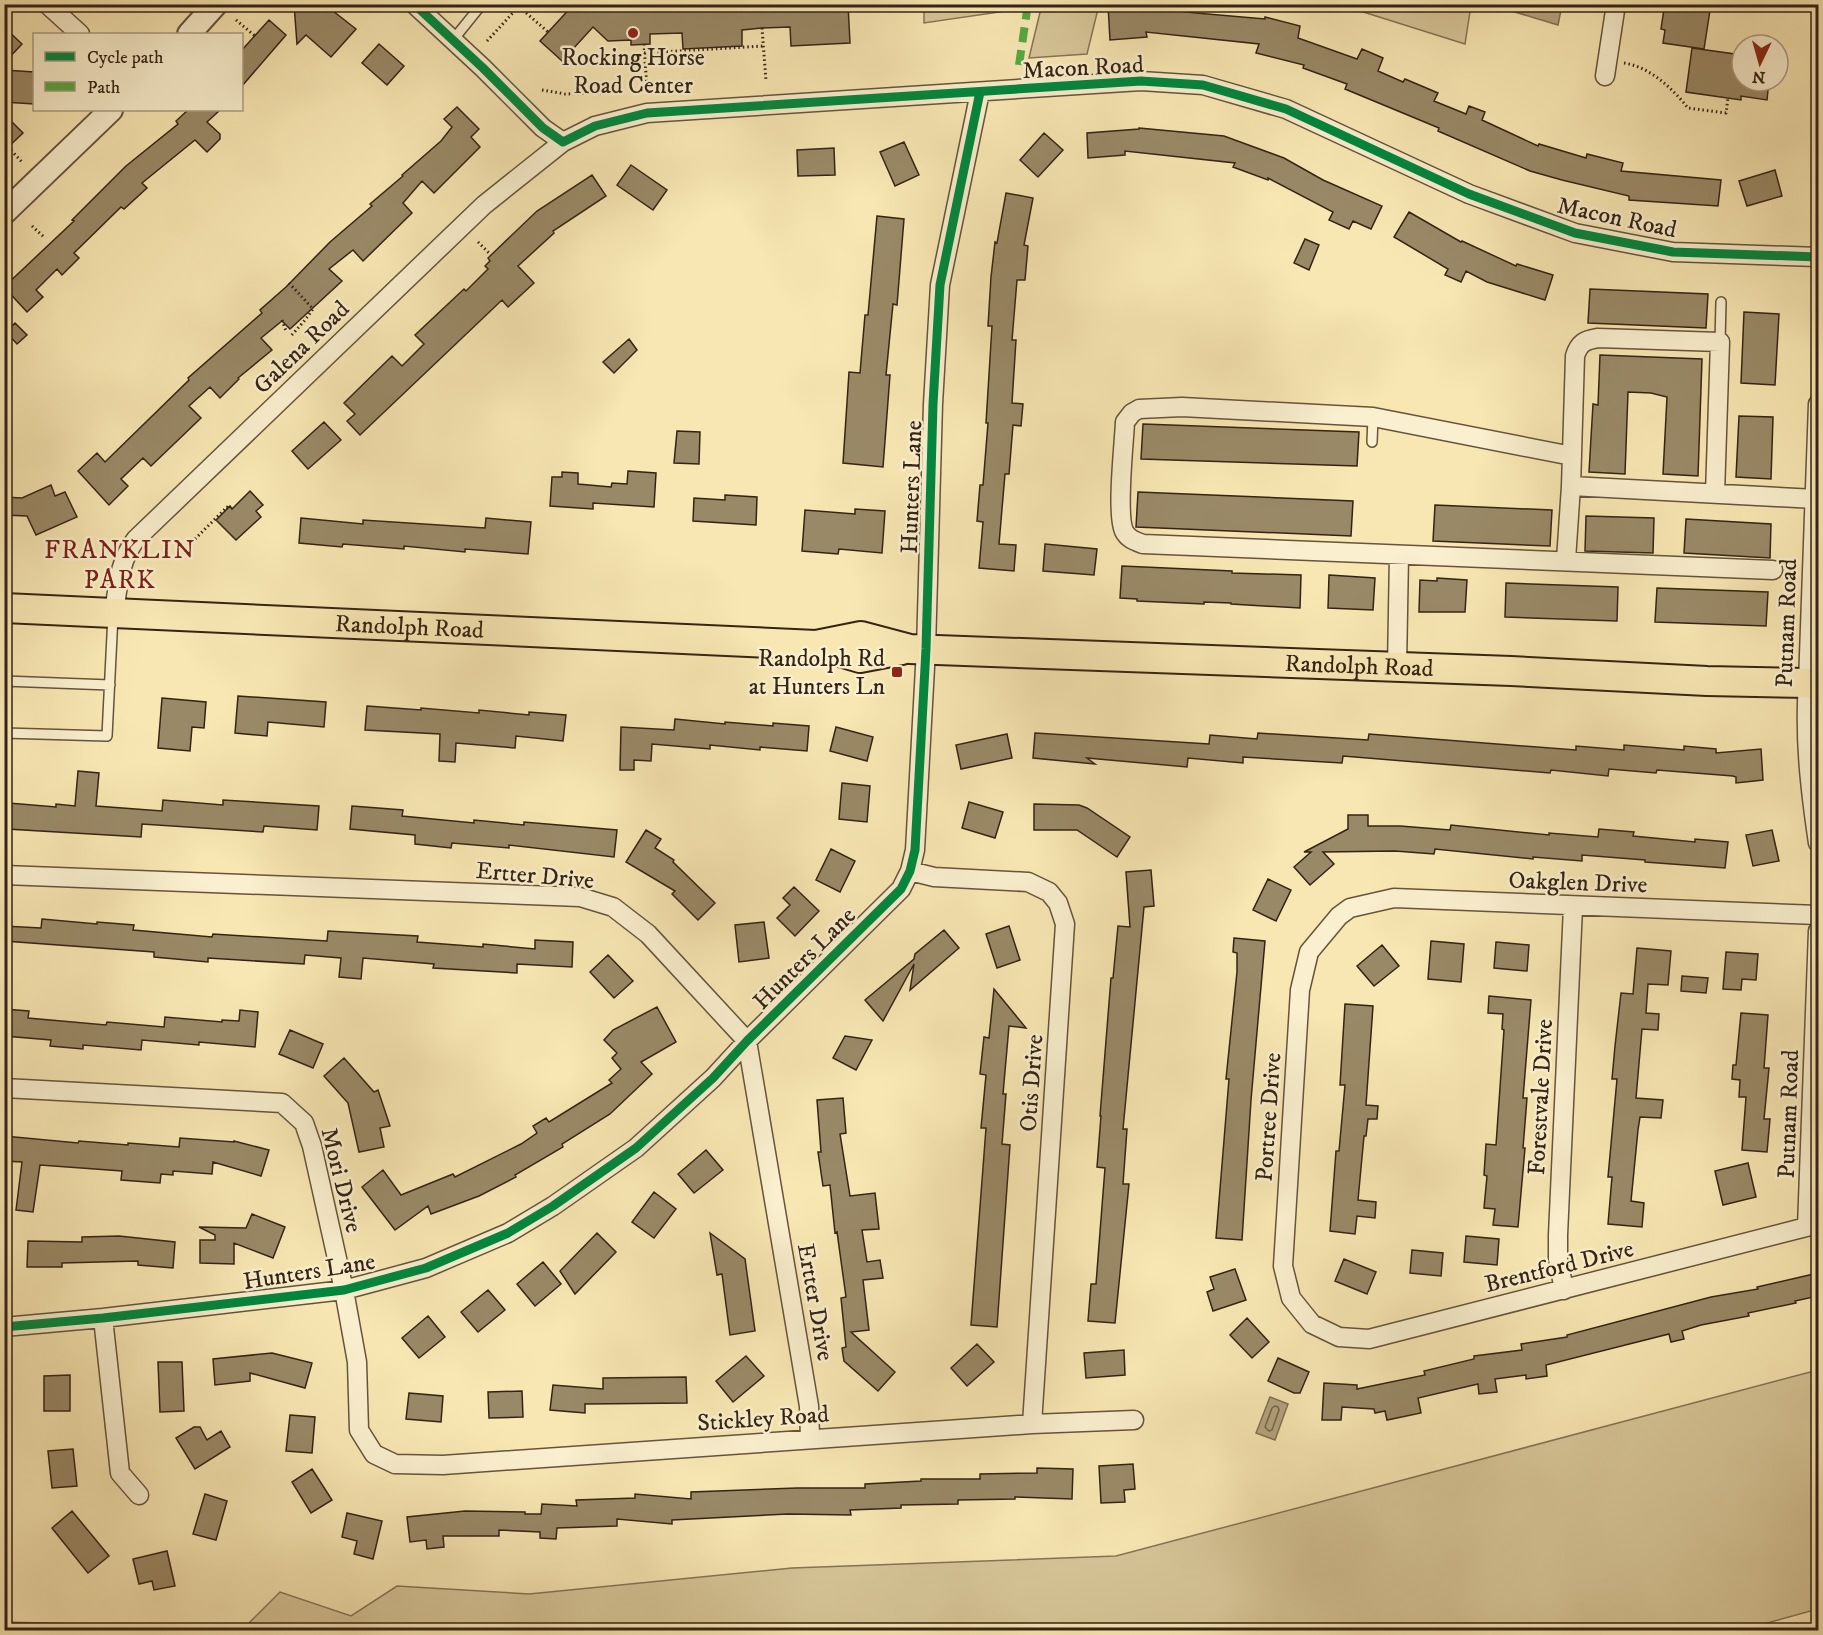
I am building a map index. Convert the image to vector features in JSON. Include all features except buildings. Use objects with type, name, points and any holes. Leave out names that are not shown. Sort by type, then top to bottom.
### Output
[{"type":"main road","name":"Randolph Road","points":[[4,608],[816,645],[860,658],[918,649],[1707,681],[1815,682]]},
{"type":"street","points":[[47,4],[79,33]]},
{"type":"street","points":[[190,33],[216,4]]},
{"type":"street","points":[[414,4],[543,128],[563,142]]},
{"type":"street","points":[[1606,68],[1616,4]]},
{"type":"street","name":"Macon Road","points":[[563,142],[595,126],[647,113],[1141,81],[1203,85],[1286,109],[1470,194],[1575,233],[1673,252],[1818,257]]},
{"type":"street","name":"Hunters Lane","points":[[4,1327],[344,1290],[426,1268],[508,1233],[553,1206],[636,1148],[714,1078],[747,1041],[901,889],[910,871],[915,850],[918,649],[940,285],[980,92]]},
{"type":"street","points":[[4,213],[110,111]]},
{"type":"street","name":"Galena Road","points":[[114,613],[121,567],[127,550],[135,538],[484,205],[563,142]]},
{"type":"street","points":[[1566,560],[1575,356],[1578,346],[1587,339],[1720,342],[1715,494]]},
{"type":"street","name":"Putnam Road","points":[[1818,404],[1815,499],[1815,682],[1806,716],[1809,784],[1818,843]]},
{"type":"street","points":[[1572,456],[1373,417],[1182,407],[1140,409],[1132,413],[1125,422],[1120,515],[1124,531],[1130,538],[1143,544],[1773,570]]},
{"type":"street","points":[[1571,486],[1815,499]]},
{"type":"street","points":[[1397,667],[1399,555]]},
{"type":"street","name":"Otis Drive","points":[[910,871],[934,877],[1028,882],[1049,891],[1059,903],[1065,924],[1032,1424]]},
{"type":"street","name":"Ertter Drive","points":[[4,874],[580,897],[613,907],[648,934],[747,1041],[809,1406],[810,1438]]},
{"type":"street","name":"Oakglen Drive","points":[[1339,916],[1350,908],[1394,898],[1573,907],[1818,915]]},
{"type":"street","name":"Forestvale Drive","points":[[1564,1290],[1558,1259],[1558,1235],[1573,907]]},
{"type":"street","name":"Portree Drive","points":[[1312,1324],[1291,1298],[1283,1266],[1300,990],[1309,952],[1339,916]]},
{"type":"street","name":"Putnam Road","points":[[1813,1225],[1818,931]]},
{"type":"street","name":"Mori Drive","points":[[4,1088],[282,1103],[304,1123],[312,1146],[344,1290],[357,1362],[359,1430],[374,1454],[395,1464]]},
{"type":"street","name":"Brentford Drive","points":[[1312,1324],[1339,1337],[1369,1339],[1813,1225]]},
{"type":"street","points":[[103,1318],[120,1473],[139,1495]]},
{"type":"street","name":"Stickley Road","points":[[395,1464],[443,1466],[810,1438],[1134,1420]]},
{"type":"lane","points":[[453,40],[482,4]]},
{"type":"lane","points":[[1720,342],[1721,302]]},
{"type":"lane","points":[[1372,442],[1373,417]]},
{"type":"lane","points":[[4,733],[108,736],[114,613]]},
{"type":"lane","points":[[4,681],[110,686]]},
{"type":"path","points":[[487,40],[519,5],[548,32]]},
{"type":"path","points":[[237,20],[255,36]]},
{"type":"path","points":[[762,28],[766,81]]},
{"type":"path","points":[[644,44],[647,90]]},
{"type":"path","points":[[644,53],[763,46]]},
{"type":"path","points":[[1606,68],[1638,65],[1674,91],[1688,108],[1726,113],[1728,98]]},
{"type":"path","points":[[542,90],[565,94],[606,93]]},
{"type":"path","points":[[8,147],[22,162]]},
{"type":"path","points":[[32,226],[45,238]]},
{"type":"path","points":[[478,242],[491,255]]},
{"type":"path","points":[[289,283],[313,309],[291,336]]},
{"type":"path","points":[[282,320],[286,331]]},
{"type":"path","points":[[195,539],[228,508]]},
{"type":"shaded area","points":[[1020,4],[1020,9],[924,23],[924,5]]},
{"type":"shaded area","points":[[1042,4],[1099,5],[1087,54],[1029,58]]},
{"type":"shaded area","points":[[1471,4],[1465,44],[1341,5]]},
{"type":"shaded area","points":[[1818,1370],[1818,1609],[1742,1630],[5,1630],[5,1622],[244,1628],[280,1592],[351,1616],[397,1586],[529,1594],[792,1568],[1116,1556]]},
{"type":"water","points":[[1508,5],[1562,5],[1558,25],[1508,10]]},
{"type":"water","points":[[1270,1397],[1288,1404],[1275,1440],[1256,1433]]},
{"type":"marked path","points":[[1019,65],[1028,4]]},
{"type":"cycle path","points":[[414,4],[543,128],[563,142],[595,126],[647,113],[1141,81],[1203,85],[1286,109],[1469,194],[1575,233],[1673,252],[1818,257]]},
{"type":"cycle path","points":[[4,1327],[344,1290],[426,1268],[508,1233],[553,1206],[636,1148],[713,1078],[747,1041],[901,889],[910,871],[915,850],[926,649],[933,404],[940,285],[980,92]]},
{"type":"place","name":"Rocking Horse Road Center","points":[[633,33]]},
{"type":"place","name":"Randolph Rd at Hunters Ln","points":[[897,672]]},
{"type":"district","name":"FRANKLIN PARK","points":[[120,564]]}]
